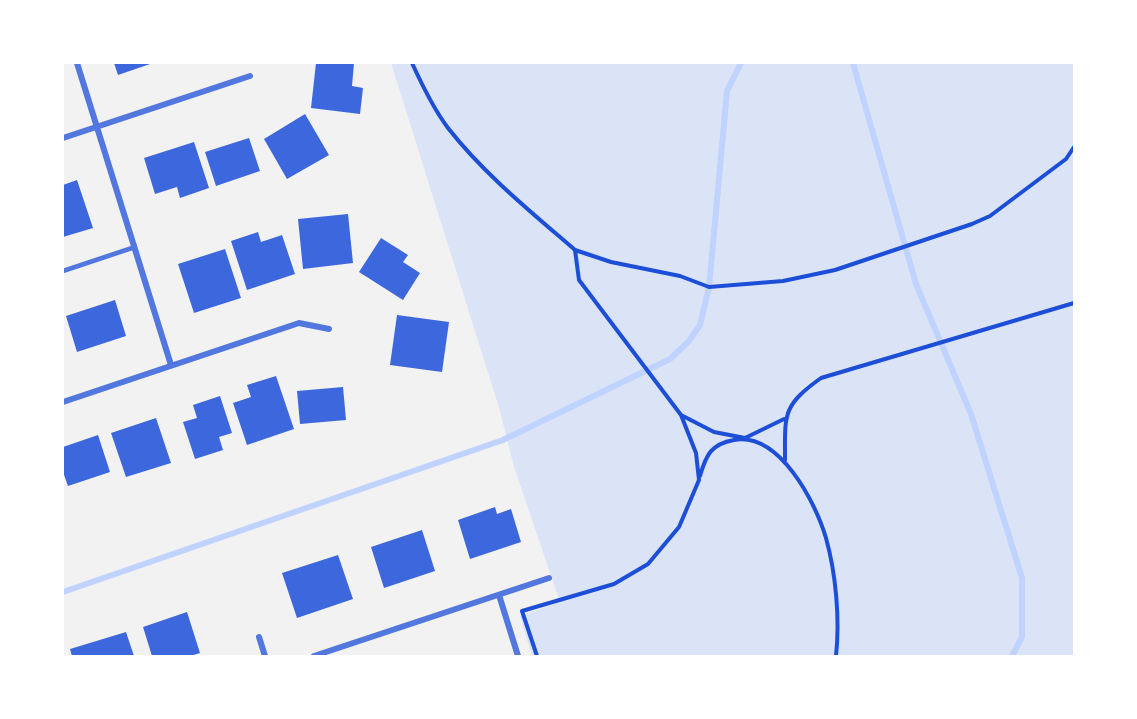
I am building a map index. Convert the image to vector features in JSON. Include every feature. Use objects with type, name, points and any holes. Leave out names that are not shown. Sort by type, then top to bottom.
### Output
[{"type":"street","points":[[77,63],[171,365]]},
{"type":"street","points":[[63,138],[250,76]]},
{"type":"street","points":[[63,402],[299,323],[329,330]]},
{"type":"street","points":[[314,656],[549,578]]},
{"type":"street","points":[[499,595],[518,656]]},
{"type":"street","points":[[259,637],[265,656]]},
{"type":"lane","points":[[63,271],[135,247]]},
{"type":"path","points":[[412,63],[427,95],[447,128],[505,190],[575,250],[611,262],[680,276],[710,286],[783,281],[836,270],[990,216],[1066,159],[1074,147]]},
{"type":"path","points":[[575,250],[579,280],[681,415],[696,453],[699,480]]},
{"type":"path","points":[[785,460],[785,418],[795,397],[821,378],[1074,303]]},
{"type":"path","points":[[681,415],[714,432],[764,443],[785,460],[826,537],[834,582],[838,637],[836,656]]},
{"type":"path","points":[[537,656],[522,610],[614,584],[648,564],[680,527],[706,456],[719,442],[744,438],[785,418]]},
{"type":"shaded area","points":[[391,63],[1074,63],[1074,656],[532,656],[520,616],[560,602],[514,467],[500,411]]},
{"type":"building","points":[[114,63],[153,63],[118,75]]},
{"type":"building","points":[[316,63],[354,63],[352,86],[363,88],[360,114],[311,108]]},
{"type":"building","points":[[305,114],[329,155],[287,179],[264,139]]},
{"type":"building","points":[[249,138],[260,171],[216,186],[205,152]]},
{"type":"building","points":[[194,142],[209,188],[180,198],[177,187],[155,194],[144,158]]},
{"type":"building","points":[[77,180],[93,228],[63,237],[63,185]]},
{"type":"building","points":[[348,214],[353,263],[303,269],[298,219]]},
{"type":"building","points":[[258,232],[261,242],[282,235],[295,274],[247,290],[231,241]]},
{"type":"building","points":[[381,238],[408,255],[403,262],[420,273],[403,300],[359,272]]},
{"type":"building","points":[[225,249],[241,298],[194,313],[178,264]]},
{"type":"building","points":[[115,300],[126,336],[77,352],[66,316]]},
{"type":"building","points":[[397,315],[449,322],[442,372],[390,365]]},
{"type":"building","points":[[276,376],[294,429],[247,445],[233,403],[251,397],[247,385]]},
{"type":"building","points":[[343,387],[346,420],[300,424],[297,391]]},
{"type":"building","points":[[220,396],[232,433],[219,437],[223,450],[195,459],[183,422],[197,418],[193,405]]},
{"type":"building","points":[[156,418],[171,463],[126,477],[111,433]]},
{"type":"building","points":[[98,435],[110,472],[68,486],[63,472],[63,447]]},
{"type":"building","points":[[495,507],[497,514],[511,509],[521,542],[470,559],[458,520]]},
{"type":"building","points":[[422,530],[435,571],[384,588],[371,547]]},
{"type":"building","points":[[338,555],[353,599],[297,618],[282,573]]},
{"type":"building","points":[[187,612],[200,653],[190,656],[152,656],[143,627]]},
{"type":"building","points":[[126,632],[134,656],[72,656],[70,649]]},
{"type":"waterway","points":[[63,592],[503,440],[670,359],[689,341],[700,325],[709,287],[727,91],[741,63]]},
{"type":"waterway","points":[[853,63],[916,284],[971,414],[1022,578],[1022,637],[1012,656]]}]
